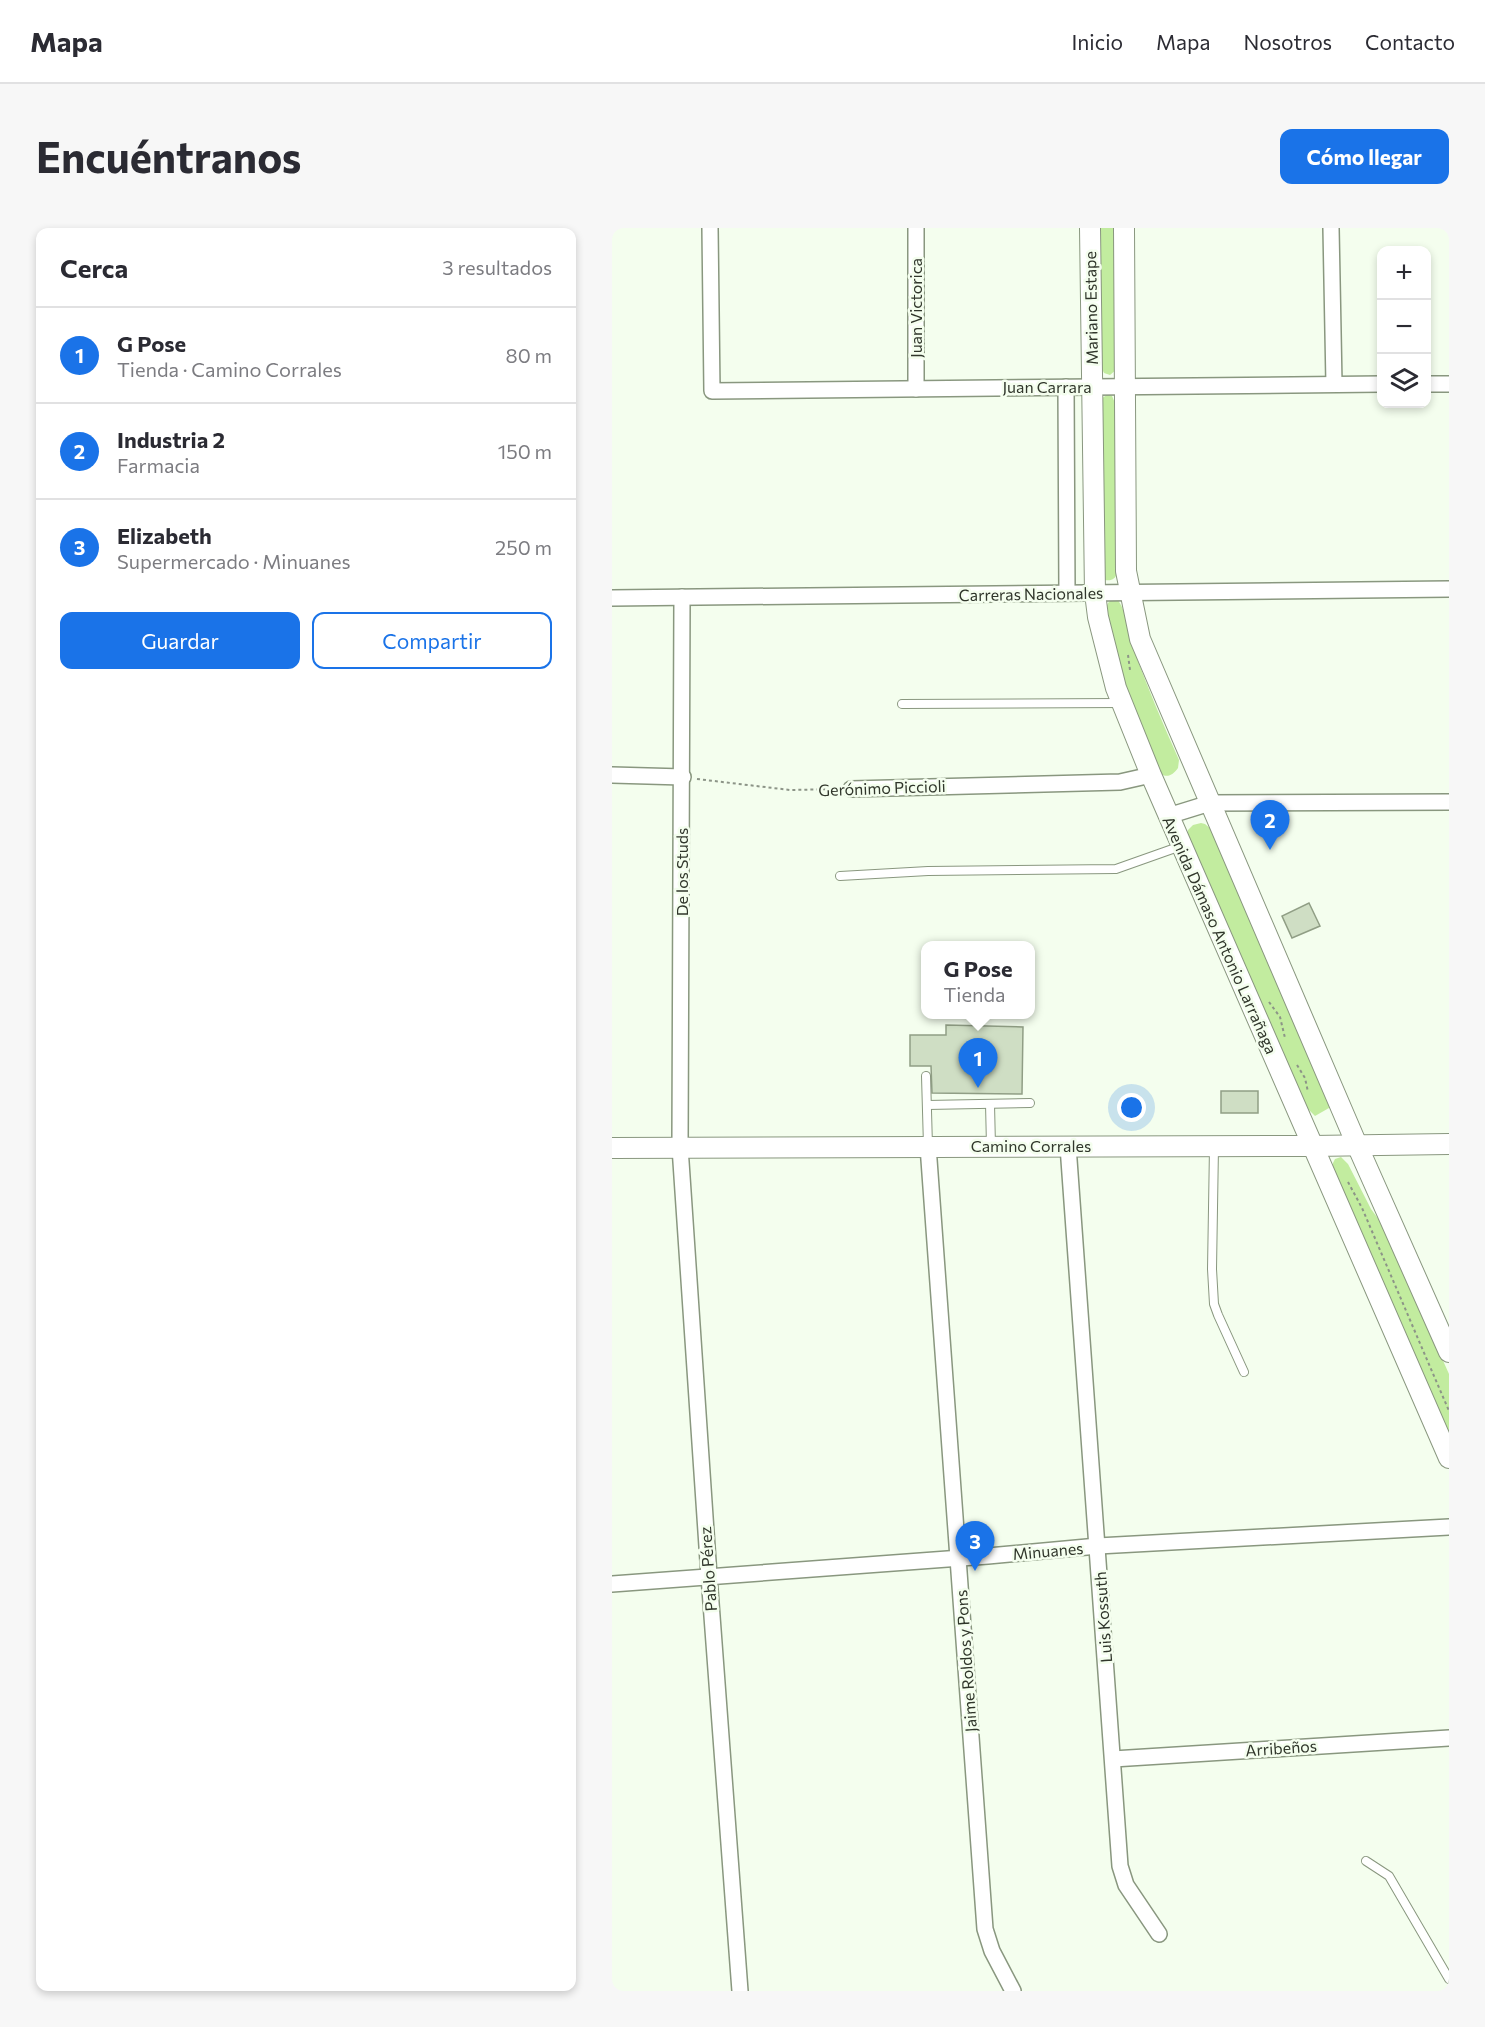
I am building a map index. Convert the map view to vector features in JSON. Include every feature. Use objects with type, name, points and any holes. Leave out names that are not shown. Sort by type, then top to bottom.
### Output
[{"type":"street","name":"Juan Carrara","points":[[710,228],[712,391],[1377,384]]},
{"type":"street","name":"Juan Victorica","points":[[915,228],[916,389]]},
{"type":"street","name":"Mariano Estape","points":[[1090,228],[1092,387]]},
{"type":"street","name":"Mariano Estape","points":[[1124,228],[1125,386]]},
{"type":"street","points":[[1331,228],[1334,384]]},
{"type":"street","points":[[1431,384],[1449,384]]},
{"type":"street","points":[[1125,386],[1126,571],[1140,639],[1357,1145],[1449,1352]]},
{"type":"street","points":[[1066,387],[1067,593]]},
{"type":"street","name":"Avenida Dámaso Antonio Larrañaga","points":[[1092,387],[1095,593],[1107,661],[1168,816],[1449,1458]]},
{"type":"street","name":"Carreras Nacionales","points":[[612,598],[1449,589]]},
{"type":"street","name":"De los Studs","points":[[680,1147],[682,597]]},
{"type":"street","points":[[612,775],[682,777]]},
{"type":"street","name":"Gerónimo Piccioli","points":[[850,789],[1120,782],[1151,776]]},
{"type":"street","points":[[1168,816],[1210,803],[1449,802]]},
{"type":"street","name":"Camino Corrales","points":[[612,1148],[1312,1146],[1449,1143]]},
{"type":"street","name":"Jaime Roldos y Pons","points":[[928,1146],[986,1929],[992,1951],[1013,1991]]},
{"type":"street","name":"Luis Kossuth","points":[[1068,1146],[1120,1866],[1126,1885],[1159,1934]]},
{"type":"street","name":"Pablo Pérez","points":[[680,1147],[740,1991]]},
{"type":"street","name":"Minuanes","points":[[612,1584],[959,1559],[1098,1546],[1449,1527]]},
{"type":"street","name":"Arribeños","points":[[1113,1759],[1449,1738]]},
{"type":"lane","points":[[902,704],[1122,703]]},
{"type":"lane","points":[[840,876],[928,871],[1116,869],[1181,846]]},
{"type":"lane","points":[[926,1076],[928,1146]]},
{"type":"lane","points":[[927,1105],[1029,1103]]},
{"type":"lane","points":[[990,1104],[991,1146]]},
{"type":"lane","points":[[1214,1146],[1212,1269],[1214,1304],[1244,1372]]},
{"type":"lane","points":[[1366,1861],[1389,1876],[1449,1980]]},
{"type":"path","name":"Gerónimo Piccioli","points":[[682,777],[790,790],[850,789]]},
{"type":"green space","points":[[1100,228],[1116,228],[1117,369],[1110,375],[1104,373],[1101,367]]},
{"type":"green space","points":[[1108,394],[1112,396],[1115,403],[1118,572],[1113,579],[1105,580],[1102,576],[1101,399]]},
{"type":"green space","points":[[1112,599],[1118,600],[1124,612],[1140,666],[1179,760],[1178,768],[1170,775],[1160,774],[1129,705],[1105,611]]},
{"type":"green space","points":[[1201,823],[1211,829],[1330,1105],[1329,1108],[1315,1116],[1307,1108],[1187,837],[1188,830],[1193,825]]},
{"type":"green space","points":[[1341,1157],[1348,1164],[1371,1209],[1382,1224],[1449,1374],[1449,1433],[1333,1169],[1335,1159]]},
{"type":"building","points":[[1309,903],[1320,926],[1292,938],[1282,916]]},
{"type":"building","points":[[946,1025],[1023,1027],[1022,1094],[932,1093],[931,1066],[910,1066],[910,1035],[946,1035]]},
{"type":"building","points":[[1221,1091],[1258,1091],[1258,1113],[1221,1113]]},
{"type":"place","name":"Industria 2","points":[[1270,850]]},
{"type":"place","name":"G Pose","points":[[978,1088]]},
{"type":"place","name":"Elizabeth","points":[[975,1571]]}]
